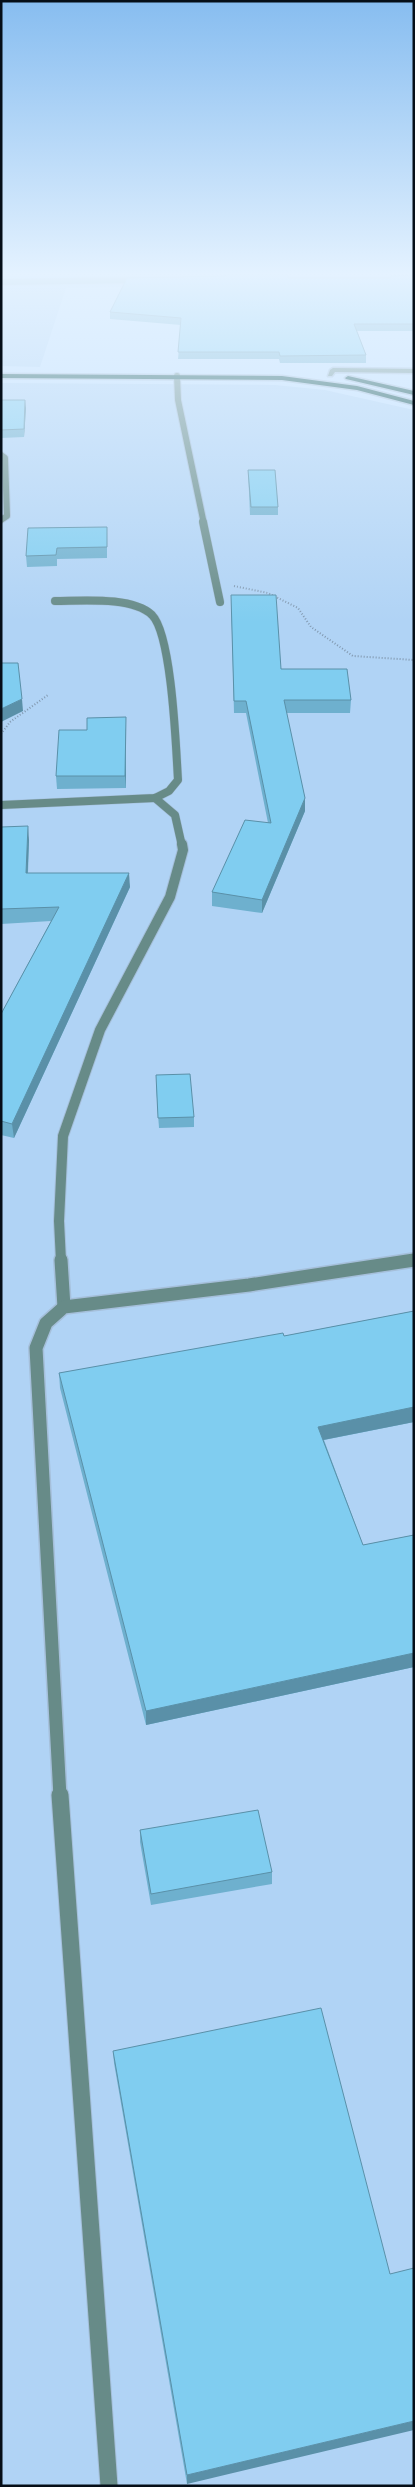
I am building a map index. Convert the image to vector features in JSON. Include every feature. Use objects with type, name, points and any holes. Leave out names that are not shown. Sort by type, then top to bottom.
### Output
[{"type":"main road","points":[[365,390],[414,403]]},
{"type":"lane","points":[[177,390],[220,602]]},
{"type":"lane","points":[[1,455],[5,458],[3,470],[4,507],[7,516],[1,520]]},
{"type":"lane","points":[[1,805],[155,798],[169,791],[178,780],[167,660],[161,632],[154,617],[140,608],[119,603],[55,601]]},
{"type":"lane","points":[[64,1307],[59,1221],[63,1136],[100,1030],[170,897],[183,850],[175,815],[155,798]]},
{"type":"lane","points":[[109,2486],[64,1881],[36,1348],[46,1323],[64,1307],[249,1285],[414,1260]]},
{"type":"path","points":[[216,583],[268,593],[298,608],[311,627],[353,656],[414,660]]},
{"type":"path","points":[[1,734],[10,722],[48,695]]},
{"type":"shaded area","points":[[1,390],[325,390],[414,410],[414,2486],[1,2486]]},
{"type":"building","points":[[1,400],[25,400],[24,429],[1,430]]},
{"type":"building","points":[[248,470],[275,470],[278,507],[251,507]]},
{"type":"building","points":[[107,527],[107,547],[57,548],[56,555],[26,556],[28,528]]},
{"type":"building","points":[[231,595],[276,595],[281,669],[347,669],[351,700],[284,700],[305,798],[262,900],[212,892],[245,820],[271,823],[246,701],[234,701]]},
{"type":"building","points":[[1,663],[18,663],[22,699],[1,709]]},
{"type":"building","points":[[126,717],[125,776],[56,776],[59,730],[87,730],[87,718]]},
{"type":"building","points":[[28,826],[26,873],[129,873],[12,1124],[1,1121],[1,1014],[59,907],[1,909],[1,827]]},
{"type":"building","points":[[190,1074],[194,1117],[158,1118],[156,1075]]},
{"type":"building","points":[[414,1311],[414,1407],[318,1427],[363,1545],[414,1535],[414,1653],[146,1711],[59,1373],[283,1333],[284,1336]]},
{"type":"building","points":[[258,1810],[272,1872],[151,1894],[140,1830]]},
{"type":"building","points":[[321,2008],[390,2274],[414,2268],[414,2421],[187,2475],[113,2051]]}]
